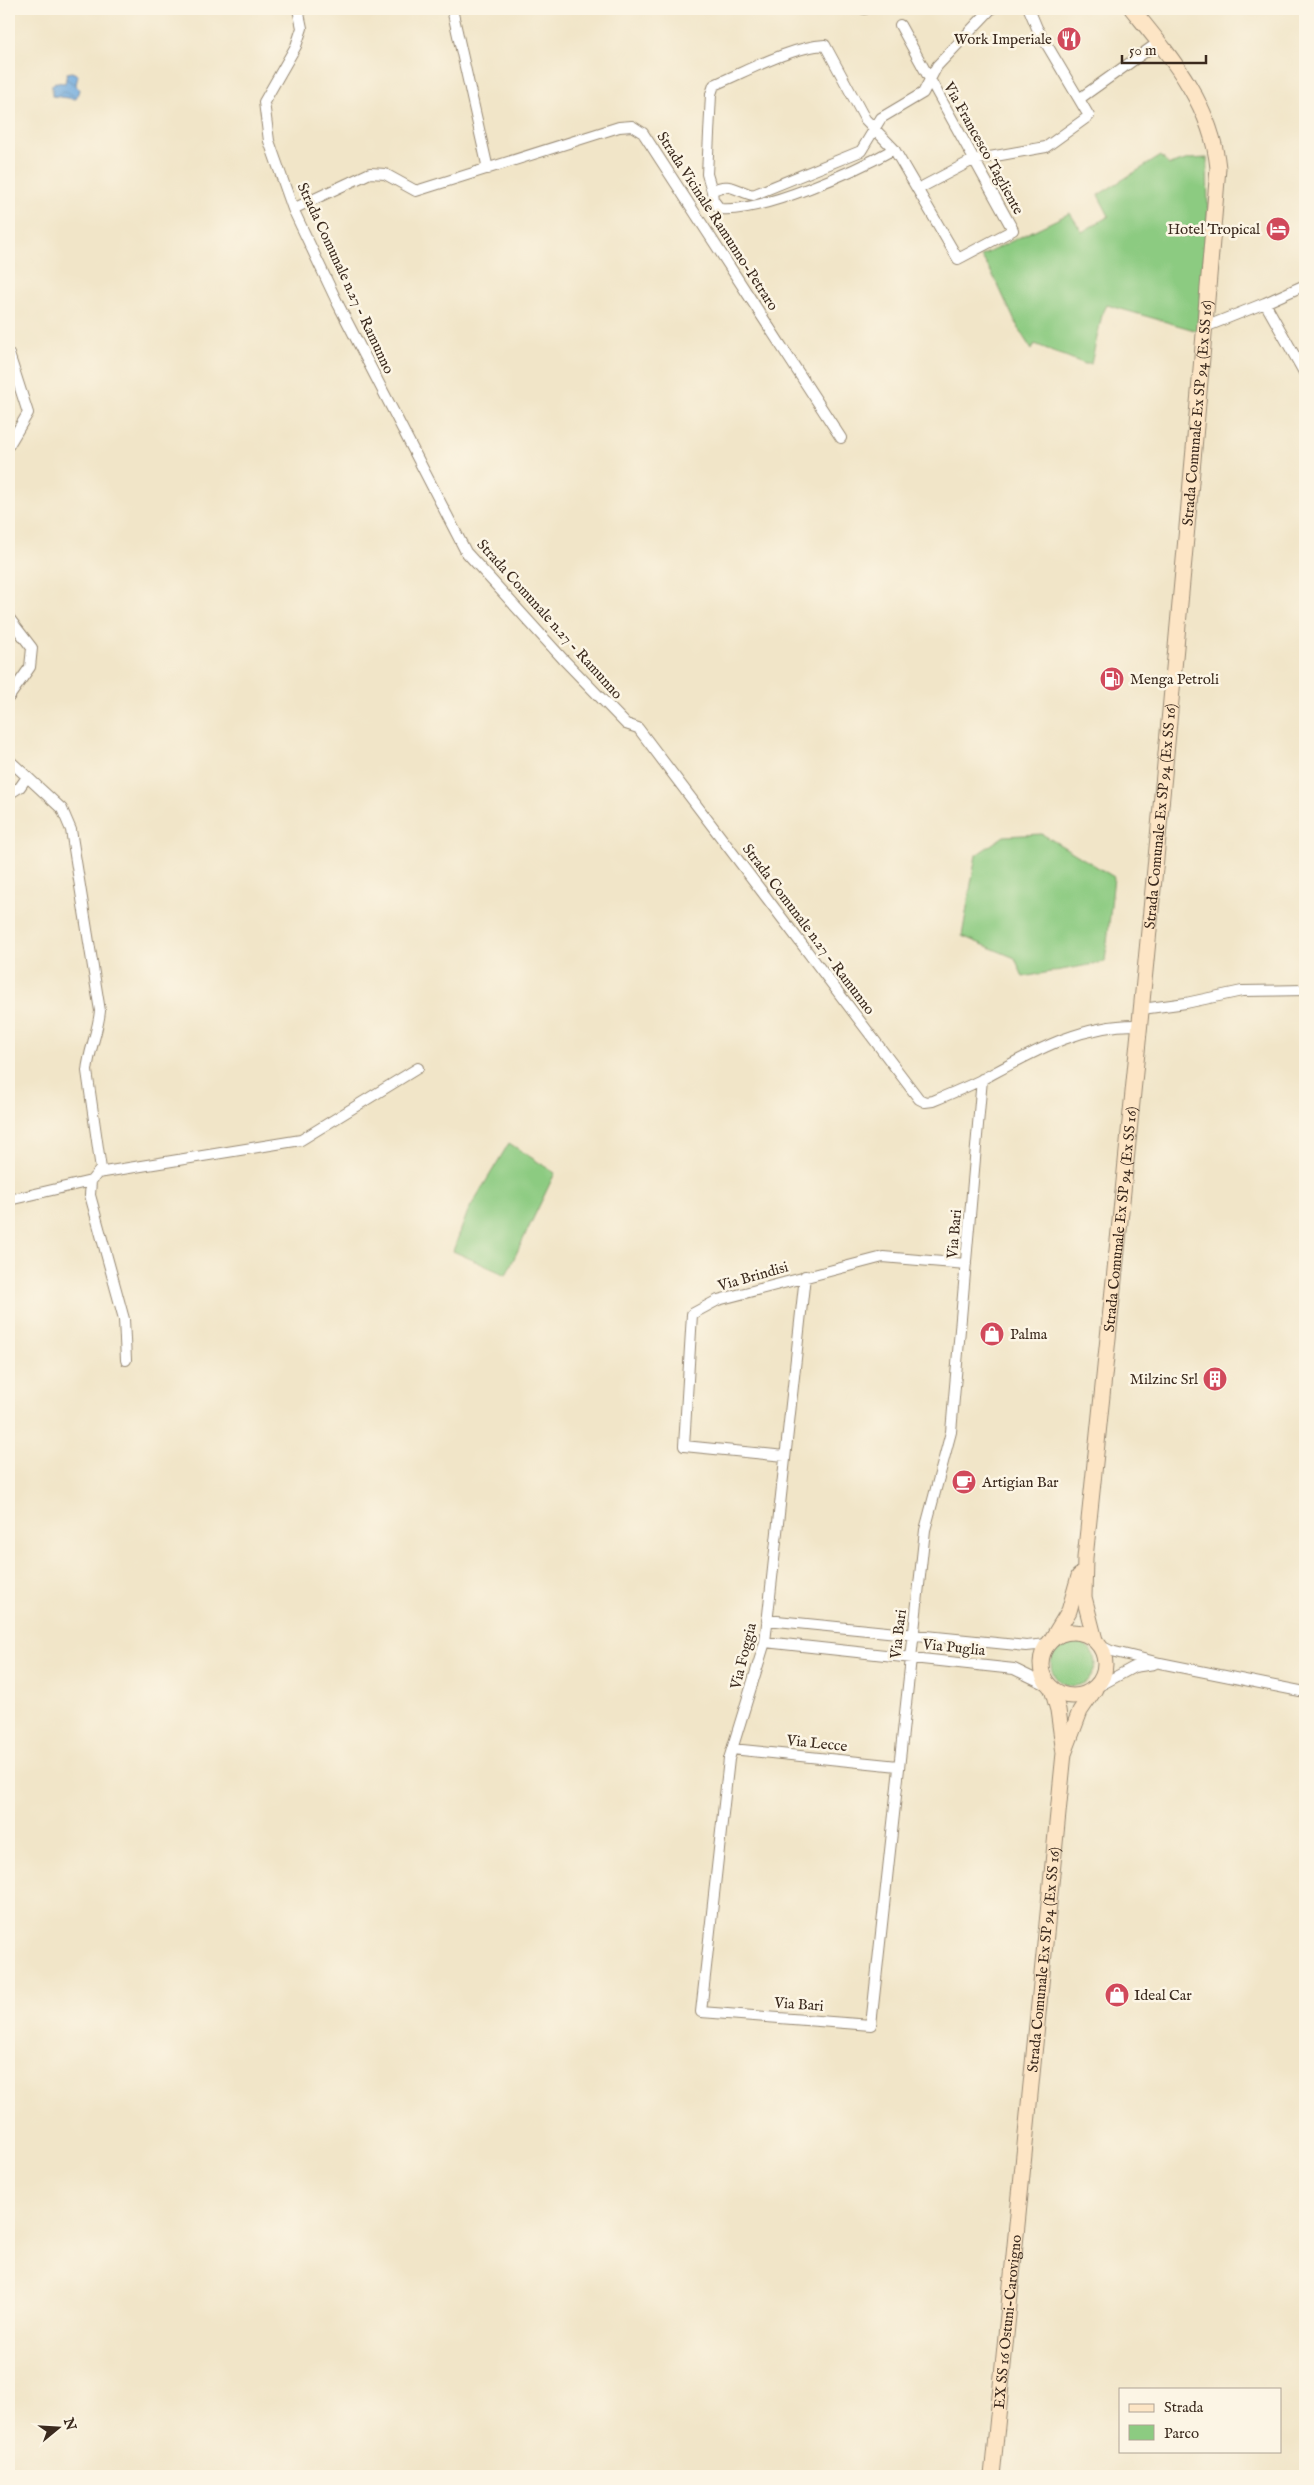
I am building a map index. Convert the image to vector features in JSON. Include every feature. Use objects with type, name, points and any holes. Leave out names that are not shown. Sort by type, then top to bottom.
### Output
[{"type":"main road","name":"Strada Comunale Ex SP 94 (Ex SS 16)","points":[[1097,1642],[1084,1597],[1085,1558],[1141,1025],[1218,168],[1216,143],[1202,109],[1177,64],[1132,9]]},
{"type":"main road","name":"Strada Comunale Ex SP 94 (Ex SS 16)","points":[[1049,1642],[1069,1611],[1085,1558]]},
{"type":"main road","points":[[1068,1632],[1078,1632],[1097,1642],[1104,1655],[1106,1666],[1103,1677],[1096,1688],[1088,1694],[1069,1697],[1050,1687],[1040,1664],[1042,1654],[1049,1642],[1068,1632]]},
{"type":"main road","name":"Strada Comunale Ex SP 94 (Ex SS 16)","points":[[1023,2167],[1064,1753],[1058,1710],[1050,1687]]},
{"type":"main road","name":"Strada Comunale Ex SP 94 (Ex SS 16)","points":[[1064,1753],[1080,1711],[1096,1688]]},
{"type":"main road","name":"EX SS 16 Ostuni-Carovigno","points":[[992,2476],[1023,2167]]},
{"type":"street","name":"Strada Comunale n.27 - Ramunno","points":[[298,9],[302,28],[296,46],[264,102],[269,141],[293,209],[338,304],[466,552],[613,711],[626,724],[638,728],[919,1099],[926,1102],[933,1101],[982,1080]]},
{"type":"street","points":[[452,9],[488,169]]},
{"type":"street","points":[[712,191],[719,187],[730,186],[740,192],[753,195],[861,151],[881,118],[923,93],[937,66],[991,9]]},
{"type":"street","points":[[894,149],[868,164],[772,201],[730,210],[720,209],[713,200],[707,174],[711,94],[714,85],[772,59],[825,45],[865,119],[894,149],[918,189],[973,160],[1046,147],[1090,116],[1037,28],[1030,9]]},
{"type":"street","name":"Via Francesco Tagliente","points":[[900,25],[1013,230],[958,259],[918,189]]},
{"type":"street","points":[[1079,99],[1159,42]]},
{"type":"street","name":"Strada Vicinale Ramunno-Petraro","points":[[293,209],[370,173],[385,174],[416,191],[619,127],[632,126],[643,133],[841,438]]},
{"type":"street","points":[[1205,327],[1305,286]]},
{"type":"street","points":[[1265,303],[1305,374]]},
{"type":"street","points":[[9,354],[28,413],[9,445]]},
{"type":"street","points":[[9,618],[32,648],[30,666],[9,697]]},
{"type":"street","points":[[9,760],[62,809],[71,830],[100,1011],[98,1029],[88,1055],[87,1071],[101,1169],[94,1177],[90,1195],[124,1319],[126,1360]]},
{"type":"street","points":[[9,794],[20,787],[27,777]]},
{"type":"street","points":[[1142,1009],[1186,1003],[1242,991],[1305,990]]},
{"type":"street","points":[[982,1080],[1014,1061],[1073,1035],[1118,1024],[1141,1025]]},
{"type":"street","points":[[9,1200],[94,1177],[301,1140],[418,1068]]},
{"type":"street","name":"Via Bari","points":[[701,2012],[871,2025],[925,1530],[952,1432],[982,1080]]},
{"type":"street","name":"Via Brindisi","points":[[785,1456],[684,1446],[692,1314],[718,1300],[883,1257],[966,1264]]},
{"type":"street","name":"Via Foggia","points":[[701,2012],[729,1759],[765,1642],[805,1276]]},
{"type":"street","name":"Via Puglia","points":[[767,1620],[1026,1646],[1049,1642]]},
{"type":"street","name":"Via Puglia","points":[[765,1642],[1014,1669],[1050,1687]]},
{"type":"street","points":[[1097,1642],[1112,1651],[1160,1663],[1305,1692]]},
{"type":"street","points":[[1096,1688],[1134,1667],[1160,1663]]},
{"type":"street","name":"Via Lecce","points":[[732,1749],[898,1766]]},
{"type":"green space","points":[[1161,156],[1169,165],[1189,159],[1207,158],[1208,213],[1198,331],[1107,305],[1102,315],[1091,364],[1085,364],[1035,344],[1032,350],[981,256],[1070,213],[1082,232],[1109,216],[1098,195]]},
{"type":"green space","points":[[1042,834],[1114,877],[1105,962],[1023,977],[1015,958],[962,936],[976,855],[1004,836]]},
{"type":"green space","points":[[509,1143],[555,1173],[506,1275],[453,1251],[468,1211]]},
{"type":"green space","points":[[1077,1642],[1089,1648],[1094,1655],[1094,1673],[1089,1680],[1082,1685],[1069,1686],[1061,1683],[1054,1676],[1051,1660],[1054,1652],[1061,1645]]},
{"type":"water","points":[[72,72],[78,75],[76,85],[79,90],[76,99],[52,96],[52,85],[55,82],[65,83],[67,73]]},
{"type":"place","name":"Work Imperiale","points":[[1069,39]]},
{"type":"place","name":"Hotel Tropical","points":[[1278,229]]},
{"type":"place","name":"Menga Petroli","points":[[1112,679]]},
{"type":"place","name":"Palma","points":[[992,1334]]},
{"type":"place","name":"Milzinc Srl","points":[[1215,1379]]},
{"type":"place","name":"Artigian Bar","points":[[964,1482]]},
{"type":"place","name":"Ideal Car","points":[[1117,1995]]}]
